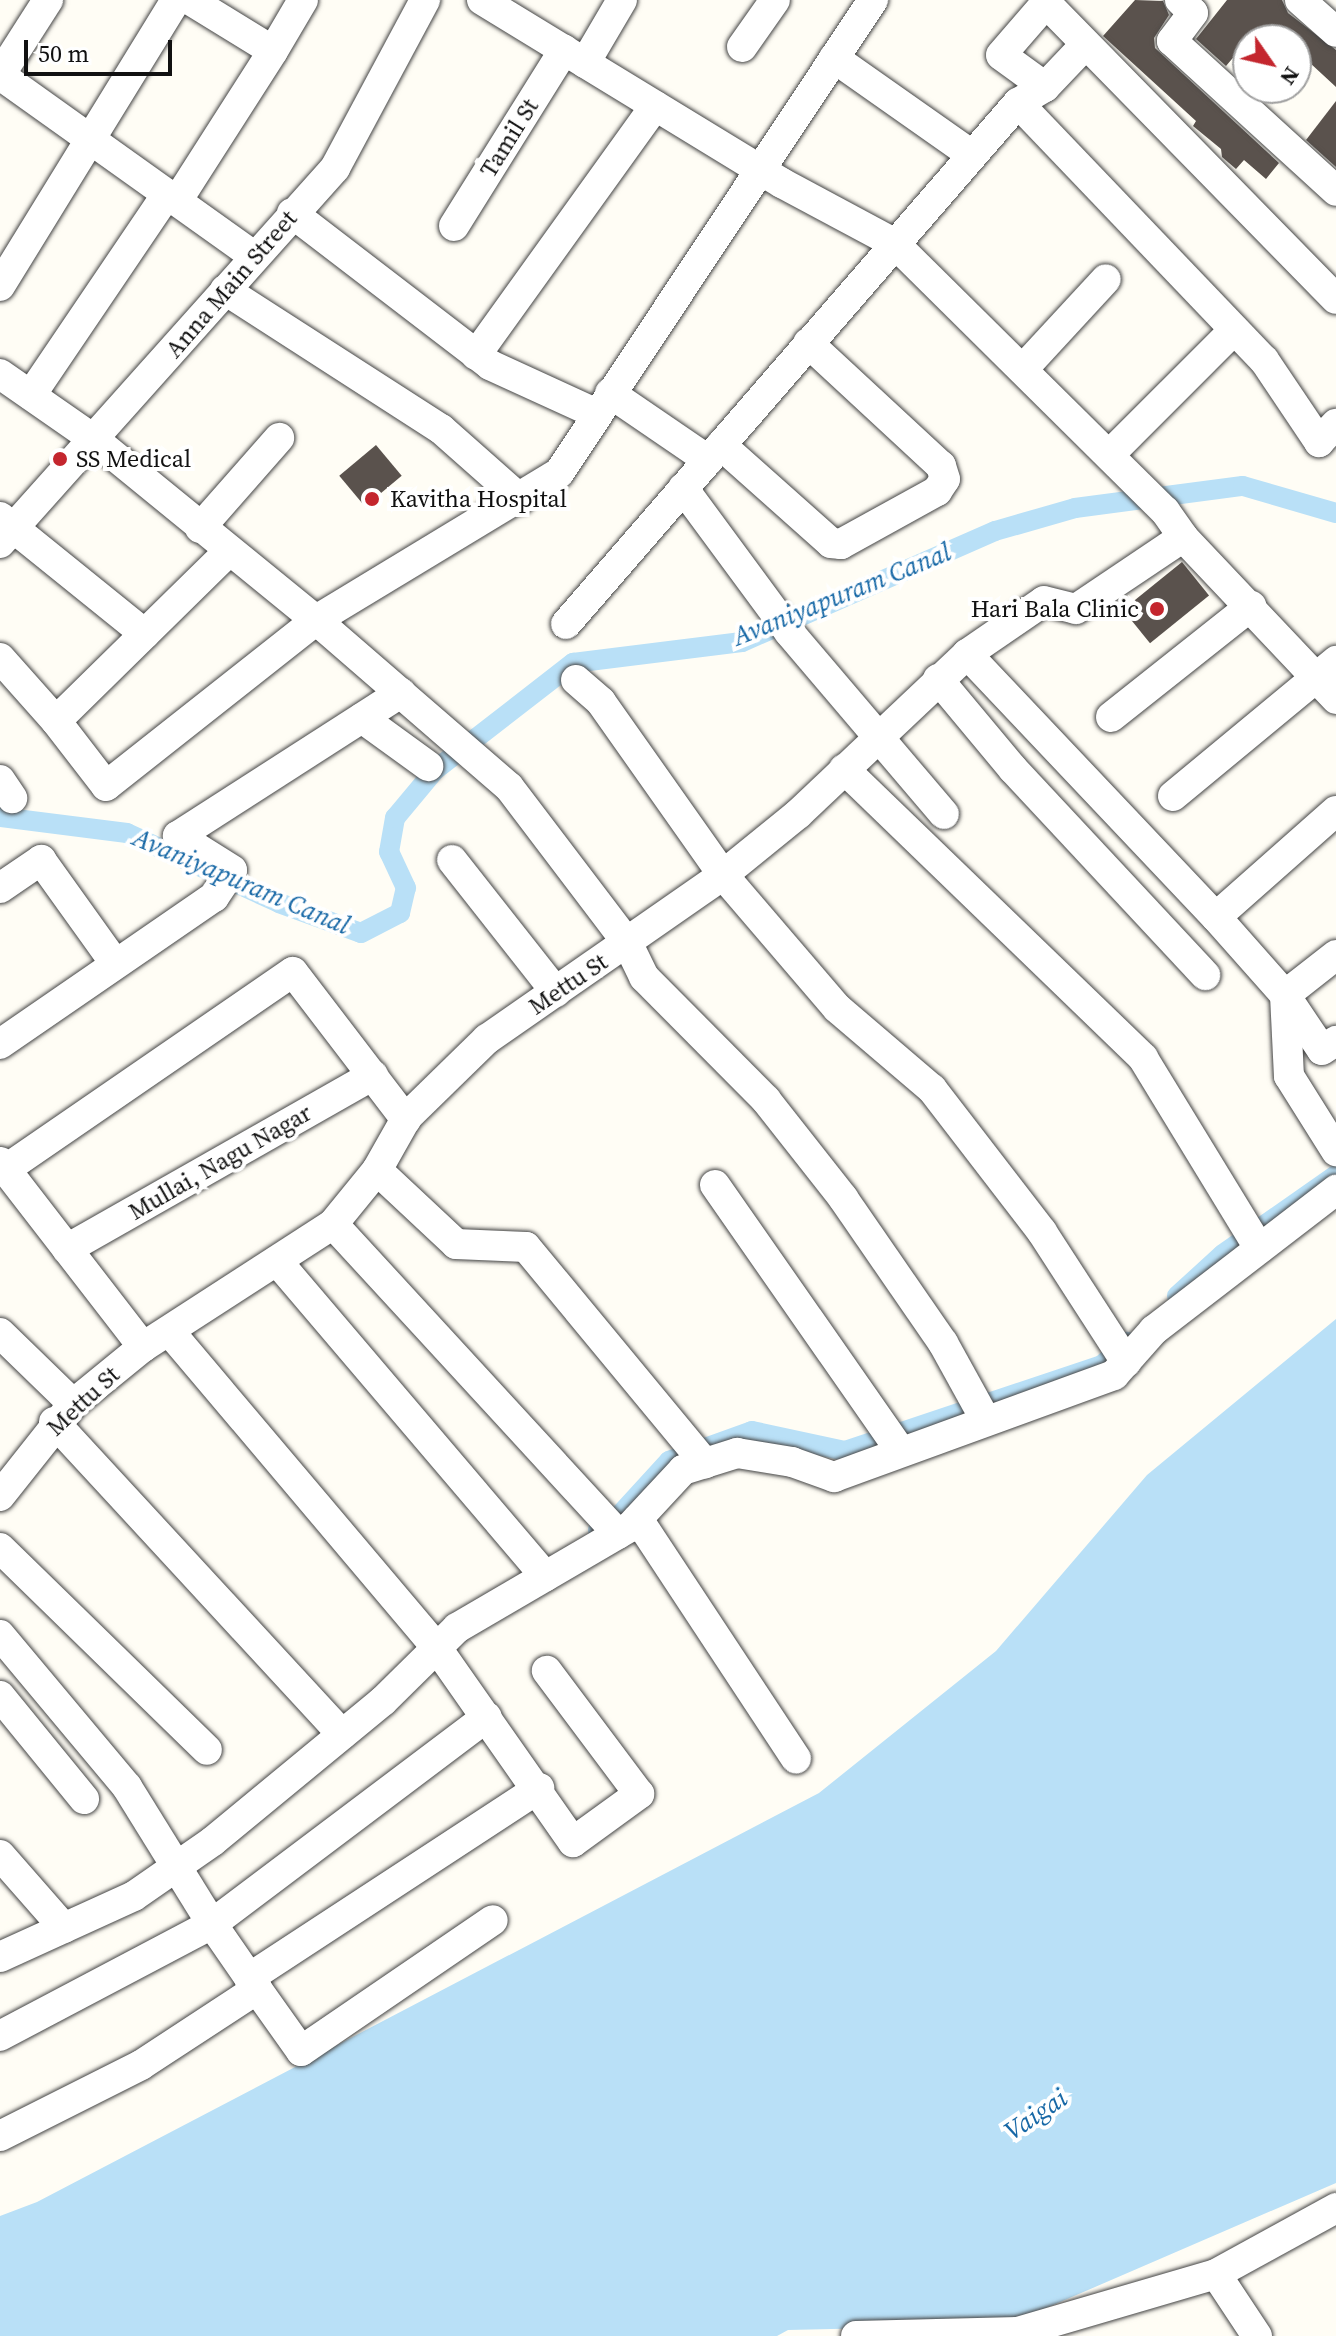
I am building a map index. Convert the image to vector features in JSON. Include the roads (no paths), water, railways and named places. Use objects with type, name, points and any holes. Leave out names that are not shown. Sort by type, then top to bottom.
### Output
[{"type":"street","points":[[48,0],[0,75],[254,256]]},
{"type":"street","points":[[0,286],[176,0]]},
{"type":"street","points":[[190,0],[273,51]]},
{"type":"street","points":[[31,395],[273,51],[303,0]]},
{"type":"street","name":"Anna Main Street","points":[[5,529],[95,440],[254,256],[335,168],[425,0]]},
{"type":"street","points":[[482,0],[757,168],[894,243],[1165,511],[1183,537],[1251,606],[1330,679],[1173,796]]},
{"type":"street","name":"Tamil St","points":[[454,226],[574,57],[622,0]]},
{"type":"street","points":[[742,47],[775,0]]},
{"type":"street","points":[[0,658],[56,721],[106,786],[316,620],[559,473],[757,168],[873,0]]},
{"type":"street","points":[[1300,0],[1336,32]]},
{"type":"street","points":[[1045,87],[1001,55],[1048,2],[1336,299]]},
{"type":"street","points":[[1192,4],[1172,41],[1336,191]]},
{"type":"street","points":[[566,624],[1018,103],[1045,87],[1086,44]]},
{"type":"street","points":[[834,58],[972,155]]},
{"type":"street","points":[[1018,103],[1264,360],[1319,442],[1336,424]]},
{"type":"street","points":[[476,355],[655,106]]},
{"type":"street","points":[[292,213],[476,355],[604,404],[714,452],[831,543],[841,544],[937,491],[945,479],[941,466],[808,343]]},
{"type":"street","points":[[1023,369],[1106,279]]},
{"type":"street","points":[[225,290],[441,429],[520,499]]},
{"type":"street","points":[[1109,455],[1234,330]]},
{"type":"street","points":[[0,374],[95,440],[449,731],[509,787],[628,944],[644,977],[766,1100],[843,1198],[943,1343],[981,1411]]},
{"type":"street","points":[[200,528],[279,438]]},
{"type":"street","points":[[683,488],[781,620],[880,732],[892,755],[944,814]]},
{"type":"street","points":[[5,529],[145,634]]},
{"type":"street","name":"Mettu St","points":[[0,1496],[63,1413],[143,1347],[333,1224],[377,1170],[406,1120],[487,1039],[628,944],[723,875],[844,769],[880,732],[967,654],[1044,601],[1076,609],[1183,537]]},
{"type":"street","points":[[56,721],[228,552]]},
{"type":"street","points":[[1111,717],[1251,606]]},
{"type":"street","points":[[967,654],[1216,917],[1285,995],[1322,1050],[1336,1041]]},
{"type":"street","points":[[938,679],[1013,769],[1205,975]]},
{"type":"street","points":[[576,680],[601,702],[723,875],[837,1008],[932,1089],[1042,1232],[1120,1354]]},
{"type":"street","points":[[0,1044],[114,962],[214,897],[232,870],[178,836],[401,693]]},
{"type":"street","points":[[362,718],[428,766]]},
{"type":"street","points":[[844,769],[1143,1058],[1253,1239]]},
{"type":"street","points":[[1216,917],[1336,811]]},
{"type":"street","points":[[0,888],[41,860],[114,962]]},
{"type":"street","points":[[452,860],[556,992]]},
{"type":"street","points":[[1285,995],[1336,955]]},
{"type":"street","points":[[143,1347],[3,1166],[293,972],[406,1120]]},
{"type":"street","points":[[1285,995],[1289,1076],[1336,1151]]},
{"type":"street","name":"Mullai, Nagu Nagar","points":[[67,1249],[373,1075]]},
{"type":"street","points":[[377,1170],[456,1244],[526,1247],[699,1455]]},
{"type":"street","points":[[715,1185],[894,1441]]},
{"type":"street","points":[[0,1957],[60,1924],[134,1896],[338,1729],[432,1642],[540,1570],[618,1526],[699,1455],[737,1453],[792,1462],[834,1477],[894,1441],[981,1411],[1114,1375],[1120,1354],[1154,1330],[1253,1239],[1336,1190]]},
{"type":"street","points":[[333,1224],[618,1526],[796,1759]]},
{"type":"street","points":[[277,1261],[540,1570]]},
{"type":"street","points":[[170,1332],[432,1642],[539,1788],[573,1842],[639,1794],[547,1671]]},
{"type":"street","points":[[0,1333],[63,1413],[338,1729]]},
{"type":"street","points":[[0,1548],[207,1750]]},
{"type":"street","points":[[0,1635],[127,1787],[176,1859],[212,1924],[301,2051],[493,1920]]},
{"type":"street","points":[[0,1696],[84,1799]]},
{"type":"street","points":[[0,2036],[212,1924],[487,1717]]},
{"type":"street","points":[[0,2136],[141,2065],[253,1984],[539,1788]]},
{"type":"street","points":[[0,1855],[60,1924]]},
{"type":"street","points":[[856,2336],[1018,2332],[1216,2274],[1336,2208]]},
{"type":"street","points":[[1216,2274],[1257,2336]]},
{"type":"water","name":"Vaigai","points":[[1336,1319],[1336,2183],[1007,2325],[788,2330],[777,2336],[0,2336],[0,2216],[37,2202],[819,1793],[996,1651],[1147,1475]]},
{"type":"waterway","name":"Avaniyapuram Canal","points":[[0,817],[127,833],[279,903],[361,933],[400,913],[406,888],[389,852],[395,818],[435,770],[573,663],[742,642],[995,531],[1075,508],[1243,486],[1336,513]]},
{"type":"waterway","points":[[1177,1296],[1223,1254],[1336,1175]]},
{"type":"waterway","points":[[598,1530],[616,1519],[669,1461],[752,1431],[845,1451],[1102,1365],[1127,1342]]},
{"type":"place","name":"SS Medical","points":[[60,459]]},
{"type":"place","name":"Kavitha Hospital","points":[[372,499]]},
{"type":"place","name":"Hari Bala Clinic","points":[[1157,609]]}]
